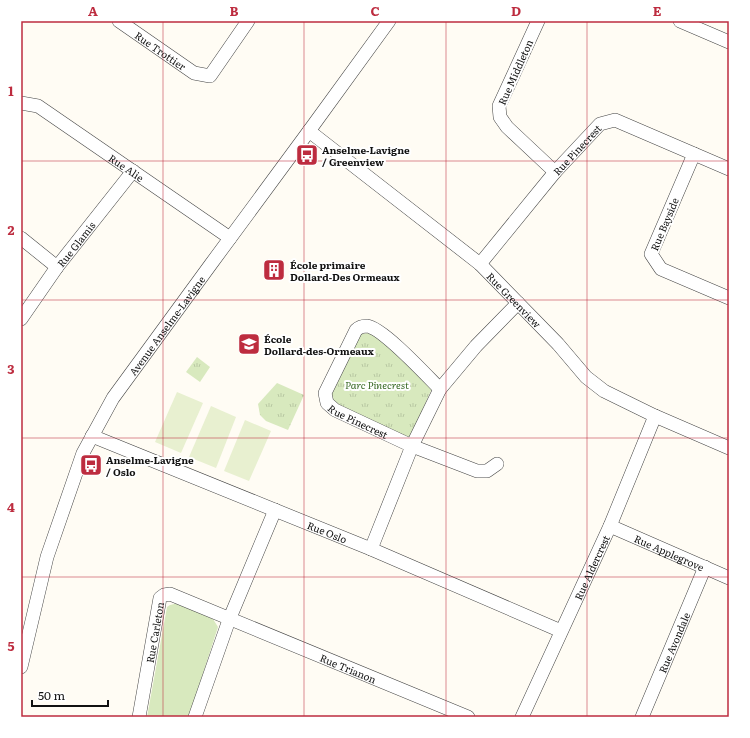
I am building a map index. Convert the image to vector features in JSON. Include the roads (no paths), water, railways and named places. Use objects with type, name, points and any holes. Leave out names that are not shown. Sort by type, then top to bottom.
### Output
[{"type":"street","name":"Rue Trottier","points":[[119,21],[194,73],[210,76],[248,21]]},
{"type":"street","name":"Avenue Anselme-Lavigne","points":[[21,668],[47,556],[83,453],[113,398],[388,21]]},
{"type":"street","name":"Rue Middleton","points":[[538,21],[499,106],[500,117],[507,127],[555,172]]},
{"type":"street","points":[[680,21],[729,42]]},
{"type":"street","name":"Rue Alie","points":[[21,103],[38,106],[230,238]]},
{"type":"street","name":"Rue Pinecrest","points":[[480,264],[555,172],[600,124],[615,120],[729,169]]},
{"type":"street","name":"Rue Greenview","points":[[309,131],[480,264],[558,344],[586,376],[604,391],[655,416],[729,448]]},
{"type":"street","name":"Rue Bayside","points":[[694,154],[651,254],[661,269],[729,298]]},
{"type":"street","name":"Rue Glamis","points":[[21,319],[57,267],[133,171]]},
{"type":"street","points":[[21,238],[57,267]]},
{"type":"street","points":[[371,549],[412,446],[440,389],[476,346],[518,303]]},
{"type":"street","name":"Rue Pinecrest","points":[[440,389],[383,334],[368,326],[361,327],[356,330],[325,393],[327,403],[335,410],[412,446],[477,471],[487,470],[497,464]]},
{"type":"street","name":"Rue Aldercrest","points":[[522,717],[610,526],[655,416]]},
{"type":"street","name":"Rue Oslo","points":[[92,436],[371,549],[561,631]]},
{"type":"street","points":[[195,717],[229,620],[275,510]]},
{"type":"street","name":"Rue Applegrove","points":[[610,526],[729,578]]},
{"type":"street","name":"Rue Avondale","points":[[642,717],[705,568]]},
{"type":"street","name":"Rue Carleton","points":[[139,717],[160,598],[164,595],[170,594],[229,620]]},
{"type":"street","name":"Rue Trianon","points":[[229,620],[468,717]]},
{"type":"place","name":"Anselme-Lavigne / Greenview","points":[[307,155]]},
{"type":"place","name":"École primaire Dollard-Des Ormeaux","points":[[274,270]]},
{"type":"place","name":"École Dollard-des-Ormeaux","points":[[249,344]]},
{"type":"place","name":"Anselme-Lavigne / Oslo","points":[[91,465]]},
{"type":"park label","name":"Parc Pinecrest","points":[[377,384]]}]
